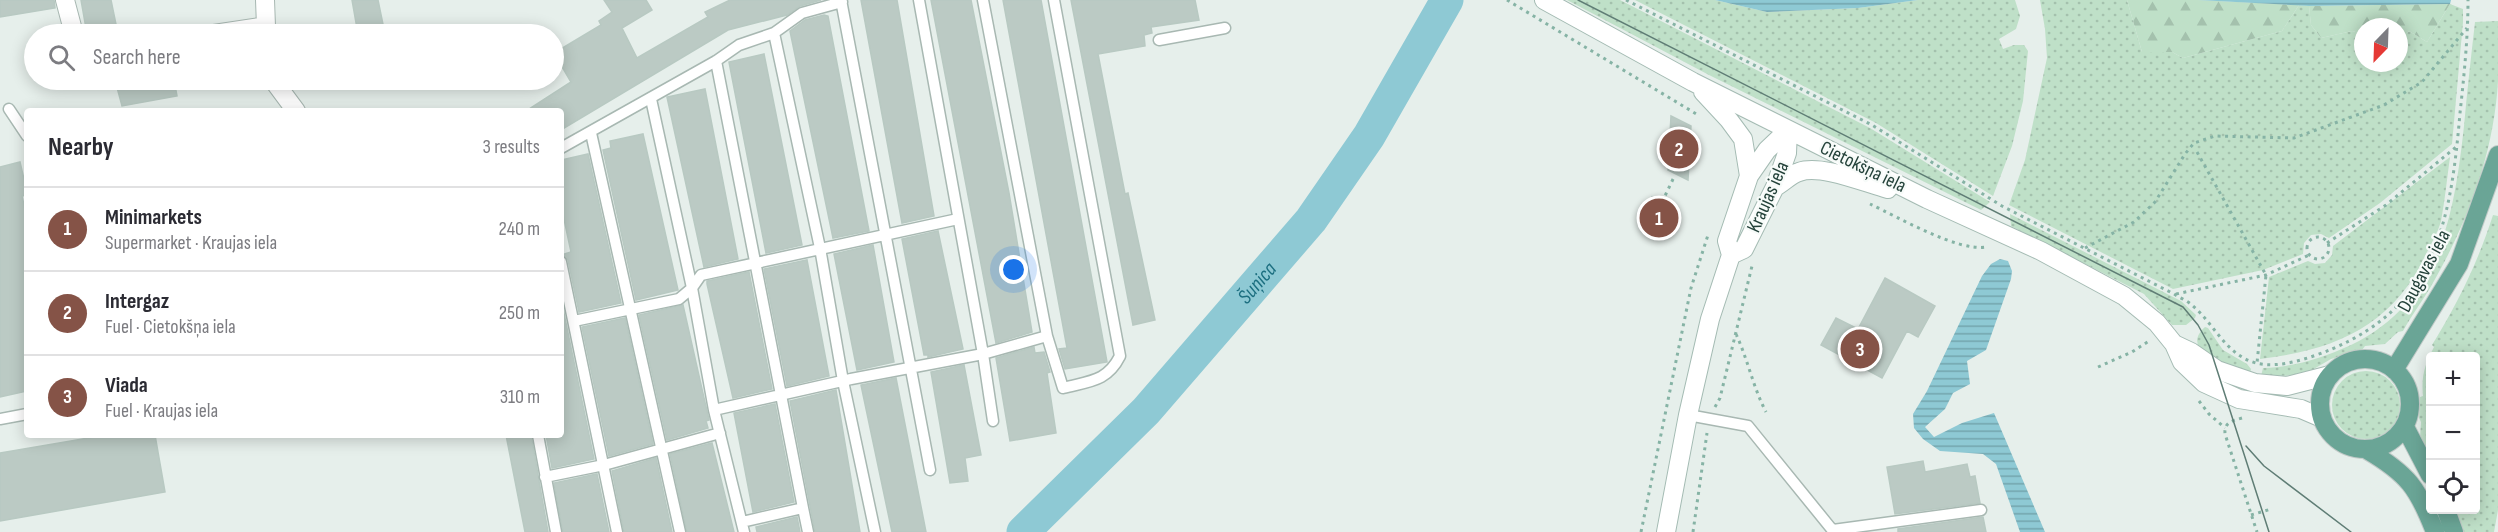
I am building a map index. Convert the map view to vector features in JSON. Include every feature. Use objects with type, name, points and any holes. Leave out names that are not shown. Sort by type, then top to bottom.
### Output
[{"type":"main road","name":"Daugavas iela","points":[[2394,370],[2459,264],[2498,155]]},
{"type":"main road","points":[[2361,359],[2379,362],[2394,370],[2402,377],[2410,397],[2410,407],[2404,427],[2395,438],[2382,447],[2367,450],[2348,447],[2339,442],[2326,428],[2322,418],[2320,397],[2330,375],[2339,367],[2361,359]]},
{"type":"main road","points":[[2404,427],[2426,468]]},
{"type":"main road","points":[[2367,450],[2395,466],[2414,486],[2426,507],[2435,532]]},
{"type":"main road","points":[[2447,514],[2454,532]]},
{"type":"street","points":[[65,0],[71,24]]},
{"type":"street","points":[[264,24],[265,0]]},
{"type":"street","name":"Cietokšņa iela","points":[[1544,0],[1693,82],[1927,199],[2041,251],[2124,296],[2157,323],[2174,344],[2182,362],[2204,383],[2239,399],[2301,409],[2322,418]]},
{"type":"street","points":[[1693,82],[1729,120],[1743,139],[1749,176]]},
{"type":"street","points":[[280,90],[294,108]]},
{"type":"street","name":"Kraujas iela","points":[[1666,532],[1688,415],[1710,319],[1731,255],[1727,241],[1749,176],[1767,150],[1788,130]]},
{"type":"street","name":"Kraujas iela","points":[[1731,255],[1744,249],[1775,187],[1787,153],[1788,130]]},
{"type":"street","points":[[1775,187],[1796,172],[1809,169],[1825,170],[1927,199]]},
{"type":"street","name":"Cietokšņa iela","points":[[2174,344],[2191,352],[2217,370],[2255,382],[2287,386],[2330,375]]},
{"type":"lane","points":[[919,0],[993,421]]},
{"type":"lane","points":[[983,0],[1047,336],[1063,388],[1105,377],[1114,368],[1120,356],[1054,0]]},
{"type":"lane","points":[[564,146],[651,99],[739,45],[774,33],[802,13],[841,1],[930,470]]},
{"type":"lane","points":[[1159,40],[1225,28]]},
{"type":"lane","points":[[774,33],[820,248],[843,381],[875,532]]},
{"type":"lane","points":[[716,61],[808,532]]},
{"type":"lane","points":[[651,99],[692,288],[714,410],[743,527],[803,508]]},
{"type":"lane","points":[[9,109],[24,132]]},
{"type":"lane","points":[[591,133],[680,532]]},
{"type":"lane","points":[[574,321],[679,299],[692,288],[700,275],[754,261],[958,219]]},
{"type":"lane","points":[[564,276],[617,532]]},
{"type":"lane","points":[[714,410],[843,381],[983,354],[1047,336]]},
{"type":"lane","points":[[0,419],[24,415]]},
{"type":"lane","points":[[1688,415],[1748,426],[1833,531],[1982,510]]},
{"type":"lane","points":[[545,477],[604,465],[720,432]]},
{"type":"lane","points":[[538,438],[555,532]]},
{"type":"path","points":[[1507,0],[1705,119]]},
{"type":"path","points":[[1626,0],[1872,125],[2002,206],[2174,294],[2192,305],[2232,351],[2257,363],[2283,363],[2316,355],[2351,341],[2380,323],[2402,303],[2422,277],[2439,237],[2450,201],[2458,146],[2468,0]]},
{"type":"path","points":[[2085,248],[2134,222],[2156,202],[2185,154],[2194,144],[2215,136],[2294,138],[2384,105],[2422,82],[2468,24]]},
{"type":"path","points":[[2327,243],[2386,205],[2458,146]]},
{"type":"path","points":[[2197,152],[2266,275],[2257,363]]},
{"type":"path","points":[[1662,202],[1675,175]]},
{"type":"path","points":[[1865,202],[1958,244],[1974,249],[1992,245]]},
{"type":"path","points":[[1641,532],[1691,288],[1712,226]]},
{"type":"path","points":[[2309,255],[2307,246],[2312,239],[2321,238],[2327,243]]},
{"type":"path","points":[[2174,294],[2266,275],[2309,255],[2318,259],[2324,257],[2327,254],[2327,243]]},
{"type":"path","points":[[1693,532],[1709,419],[1720,398],[1750,269],[1756,260]]},
{"type":"path","points":[[1735,333],[1748,361],[1752,381],[1766,412]]},
{"type":"path","points":[[2144,335],[2155,348]]},
{"type":"path","points":[[2098,367],[2132,352],[2149,341]]},
{"type":"path","points":[[2197,399],[2225,428],[2257,532]]},
{"type":"path","points":[[2225,428],[2228,423],[2245,417]]},
{"type":"path","points":[[2251,515],[2271,509]]},
{"type":"green space","points":[[1567,0],[1620,0],[1870,128],[1990,202],[1981,210],[1709,75]]},
{"type":"green space","points":[[1635,0],[1715,0],[1767,12],[1858,8],[1918,0],[2015,0],[2020,16],[2016,29],[1999,39],[2003,49],[2014,45],[2024,45],[2028,51],[2023,101],[2012,146],[1993,196],[1876,123]]},
{"type":"green space","points":[[2040,0],[2127,0],[2142,52],[2172,52],[2183,58],[2282,31],[2299,5],[2309,6],[2311,25],[2321,38],[2354,32],[2354,72],[2408,72],[2408,32],[2427,42],[2450,4],[2463,9],[2452,144],[2380,203],[2329,238],[2321,234],[2311,235],[2304,243],[2303,254],[2263,270],[2173,289],[2009,205],[2025,160],[2047,58]]},
{"type":"green space","points":[[2127,0],[2198,0],[2299,5],[2282,31],[2183,58],[2172,52],[2142,52]]},
{"type":"green space","points":[[2450,4],[2427,42],[2408,32],[2408,18],[2354,18],[2354,32],[2321,38],[2311,25],[2309,6]]},
{"type":"green space","points":[[2498,21],[2496,107],[2478,184],[2447,258],[2403,331],[2398,332],[2385,344],[2365,346],[2362,350],[2331,359],[2312,370],[2297,375],[2276,378],[2261,376],[2263,368],[2308,361],[2351,345],[2381,327],[2405,305],[2423,281],[2437,253],[2455,192],[2475,22]]},
{"type":"green space","points":[[2450,157],[2440,225],[2412,279],[2397,300],[2359,330],[2337,341],[2313,349],[2260,359],[2269,277],[2308,261],[2315,264],[2325,263],[2332,255],[2333,246]]},
{"type":"green space","points":[[2010,214],[2181,301],[2196,315],[2195,318],[2186,325],[2172,325],[2144,294],[2011,226]]},
{"type":"green space","points":[[2493,215],[2498,216],[2498,510],[2494,532],[2461,532],[2454,514],[2480,514],[2480,352],[2432,352],[2434,347],[2432,345],[2467,282]]},
{"type":"green space","points":[[2205,327],[2223,350],[2247,364],[2251,369],[2250,374],[2220,363],[2202,351],[2198,344],[2198,336]]},
{"type":"green space","points":[[2426,365],[2426,454],[2420,438],[2419,418],[2420,397],[2423,396]]},
{"type":"green space","points":[[2366,371],[2379,374],[2390,381],[2397,392],[2400,405],[2397,418],[2390,429],[2379,436],[2366,439],[2353,436],[2342,429],[2335,418],[2332,405],[2335,392],[2342,381],[2353,374]]},
{"type":"water","points":[[1715,0],[1918,0],[1858,8],[1767,12]]},
{"type":"water","points":[[2198,0],[2451,0],[2450,4],[2309,6]]},
{"type":"water","points":[[2000,259],[2008,261],[2012,271],[2011,279],[1986,350],[1967,361],[1970,384],[1953,393],[1945,409],[1925,427],[1934,437],[1962,423],[1994,413],[2045,532],[2020,532],[1996,464],[1983,454],[1940,451],[1923,439],[1914,428],[1913,414],[1927,391],[1982,276],[1991,264]]},
{"type":"building","points":[[0,0],[54,0],[55,8],[0,17]]},
{"type":"building","points":[[81,0],[111,0],[116,24],[85,24]]},
{"type":"building","points":[[352,0],[378,0],[383,24],[356,24]]},
{"type":"building","points":[[604,0],[646,0],[652,10],[622,28],[637,58],[708,17],[705,12],[730,0],[821,0],[800,6],[787,15],[728,30],[564,128],[564,108],[531,108],[559,90],[564,90],[564,87],[571,82],[564,70],[564,47],[601,25],[599,21],[612,12]]},
{"type":"building","points":[[861,0],[897,0],[934,216],[902,223]]},
{"type":"building","points":[[931,0],[971,0],[1009,193],[1032,332],[996,343]]},
{"type":"building","points":[[1003,0],[1041,0],[1107,362],[1065,369],[1059,349],[1067,348]]},
{"type":"building","points":[[1071,0],[1195,0],[1199,20],[1151,27],[1152,33],[1144,35],[1145,46],[1098,54],[1125,194],[1128,193],[1155,320],[1133,325]]},
{"type":"building","points":[[828,16],[869,231],[833,238],[790,31],[805,20]]},
{"type":"building","points":[[764,54],[802,245],[766,253],[729,62]]},
{"type":"building","points":[[705,89],[738,259],[704,267],[667,97]]},
{"type":"building","points":[[118,90],[176,90],[177,96],[122,106]]},
{"type":"building","points":[[1671,116],[1691,126],[1688,180],[1668,170]]},
{"type":"building","points":[[643,134],[678,290],[636,300],[603,150],[611,148],[610,141]]},
{"type":"building","points":[[588,154],[621,303],[579,312],[568,260],[564,257],[564,254],[571,252],[564,219],[564,159]]},
{"type":"building","points":[[20,162],[24,179],[24,196],[22,196],[24,205],[24,392],[0,397],[0,167]]},
{"type":"building","points":[[1652,197],[1671,207],[1670,210],[1678,214],[1668,235],[1640,221]]},
{"type":"building","points":[[938,231],[963,349],[928,357],[924,355],[902,239]]},
{"type":"building","points":[[873,245],[894,362],[857,370],[834,254]]},
{"type":"building","points":[[807,260],[829,376],[787,386],[764,269]]},
{"type":"building","points":[[749,272],[772,389],[733,398],[707,281]]},
{"type":"building","points":[[1885,278],[1935,306],[1918,337],[1907,331],[1882,378],[1821,345],[1836,318],[1858,329]]},
{"type":"building","points":[[683,305],[709,420],[706,421],[708,428],[667,440],[639,315]]},
{"type":"building","points":[[564,314],[594,459],[552,468],[547,438],[564,438]]},
{"type":"building","points":[[625,318],[653,444],[609,456],[582,327]]},
{"type":"building","points":[[1034,347],[1035,353],[1044,352],[1050,372],[1047,373],[1056,433],[1010,441],[996,358]]},
{"type":"building","points":[[964,365],[981,455],[965,458],[968,481],[950,483],[931,372]]},
{"type":"building","points":[[896,378],[926,532],[892,532],[861,385]]},
{"type":"building","points":[[836,390],[860,532],[815,532],[790,401]]},
{"type":"building","points":[[775,404],[794,502],[753,512],[734,413]]},
{"type":"building","points":[[88,438],[156,438],[165,492],[0,521],[0,453]]},
{"type":"building","points":[[507,438],[532,438],[548,532],[525,532]]},
{"type":"building","points":[[712,443],[734,532],[687,532],[670,454]]},
{"type":"building","points":[[656,458],[672,532],[624,532],[612,471]]},
{"type":"building","points":[[1923,461],[1925,472],[1967,464],[1970,477],[1975,476],[1980,503],[1895,514],[1887,467]]},
{"type":"building","points":[[597,474],[609,532],[563,532],[554,483]]},
{"type":"building","points":[[797,517],[800,532],[757,532],[756,527]]},
{"type":"building","points":[[1983,517],[1986,532],[1898,532],[1898,529]]},
{"type":"waterway","name":"Šuņica","points":[[1023,532],[1146,411],[1311,220],[1369,136],[1447,0]]},
{"type":"tram line","points":[[1578,0],[2183,307],[2198,325],[2209,345],[2269,532]]},
{"type":"tram line","points":[[2246,446],[2264,466],[2351,532]]},
{"type":"place","name":"Intergaz","points":[[1679,149]]},
{"type":"place","name":"Minimarkets","points":[[1659,218]]},
{"type":"place","name":"Viada","points":[[1860,349]]}]
